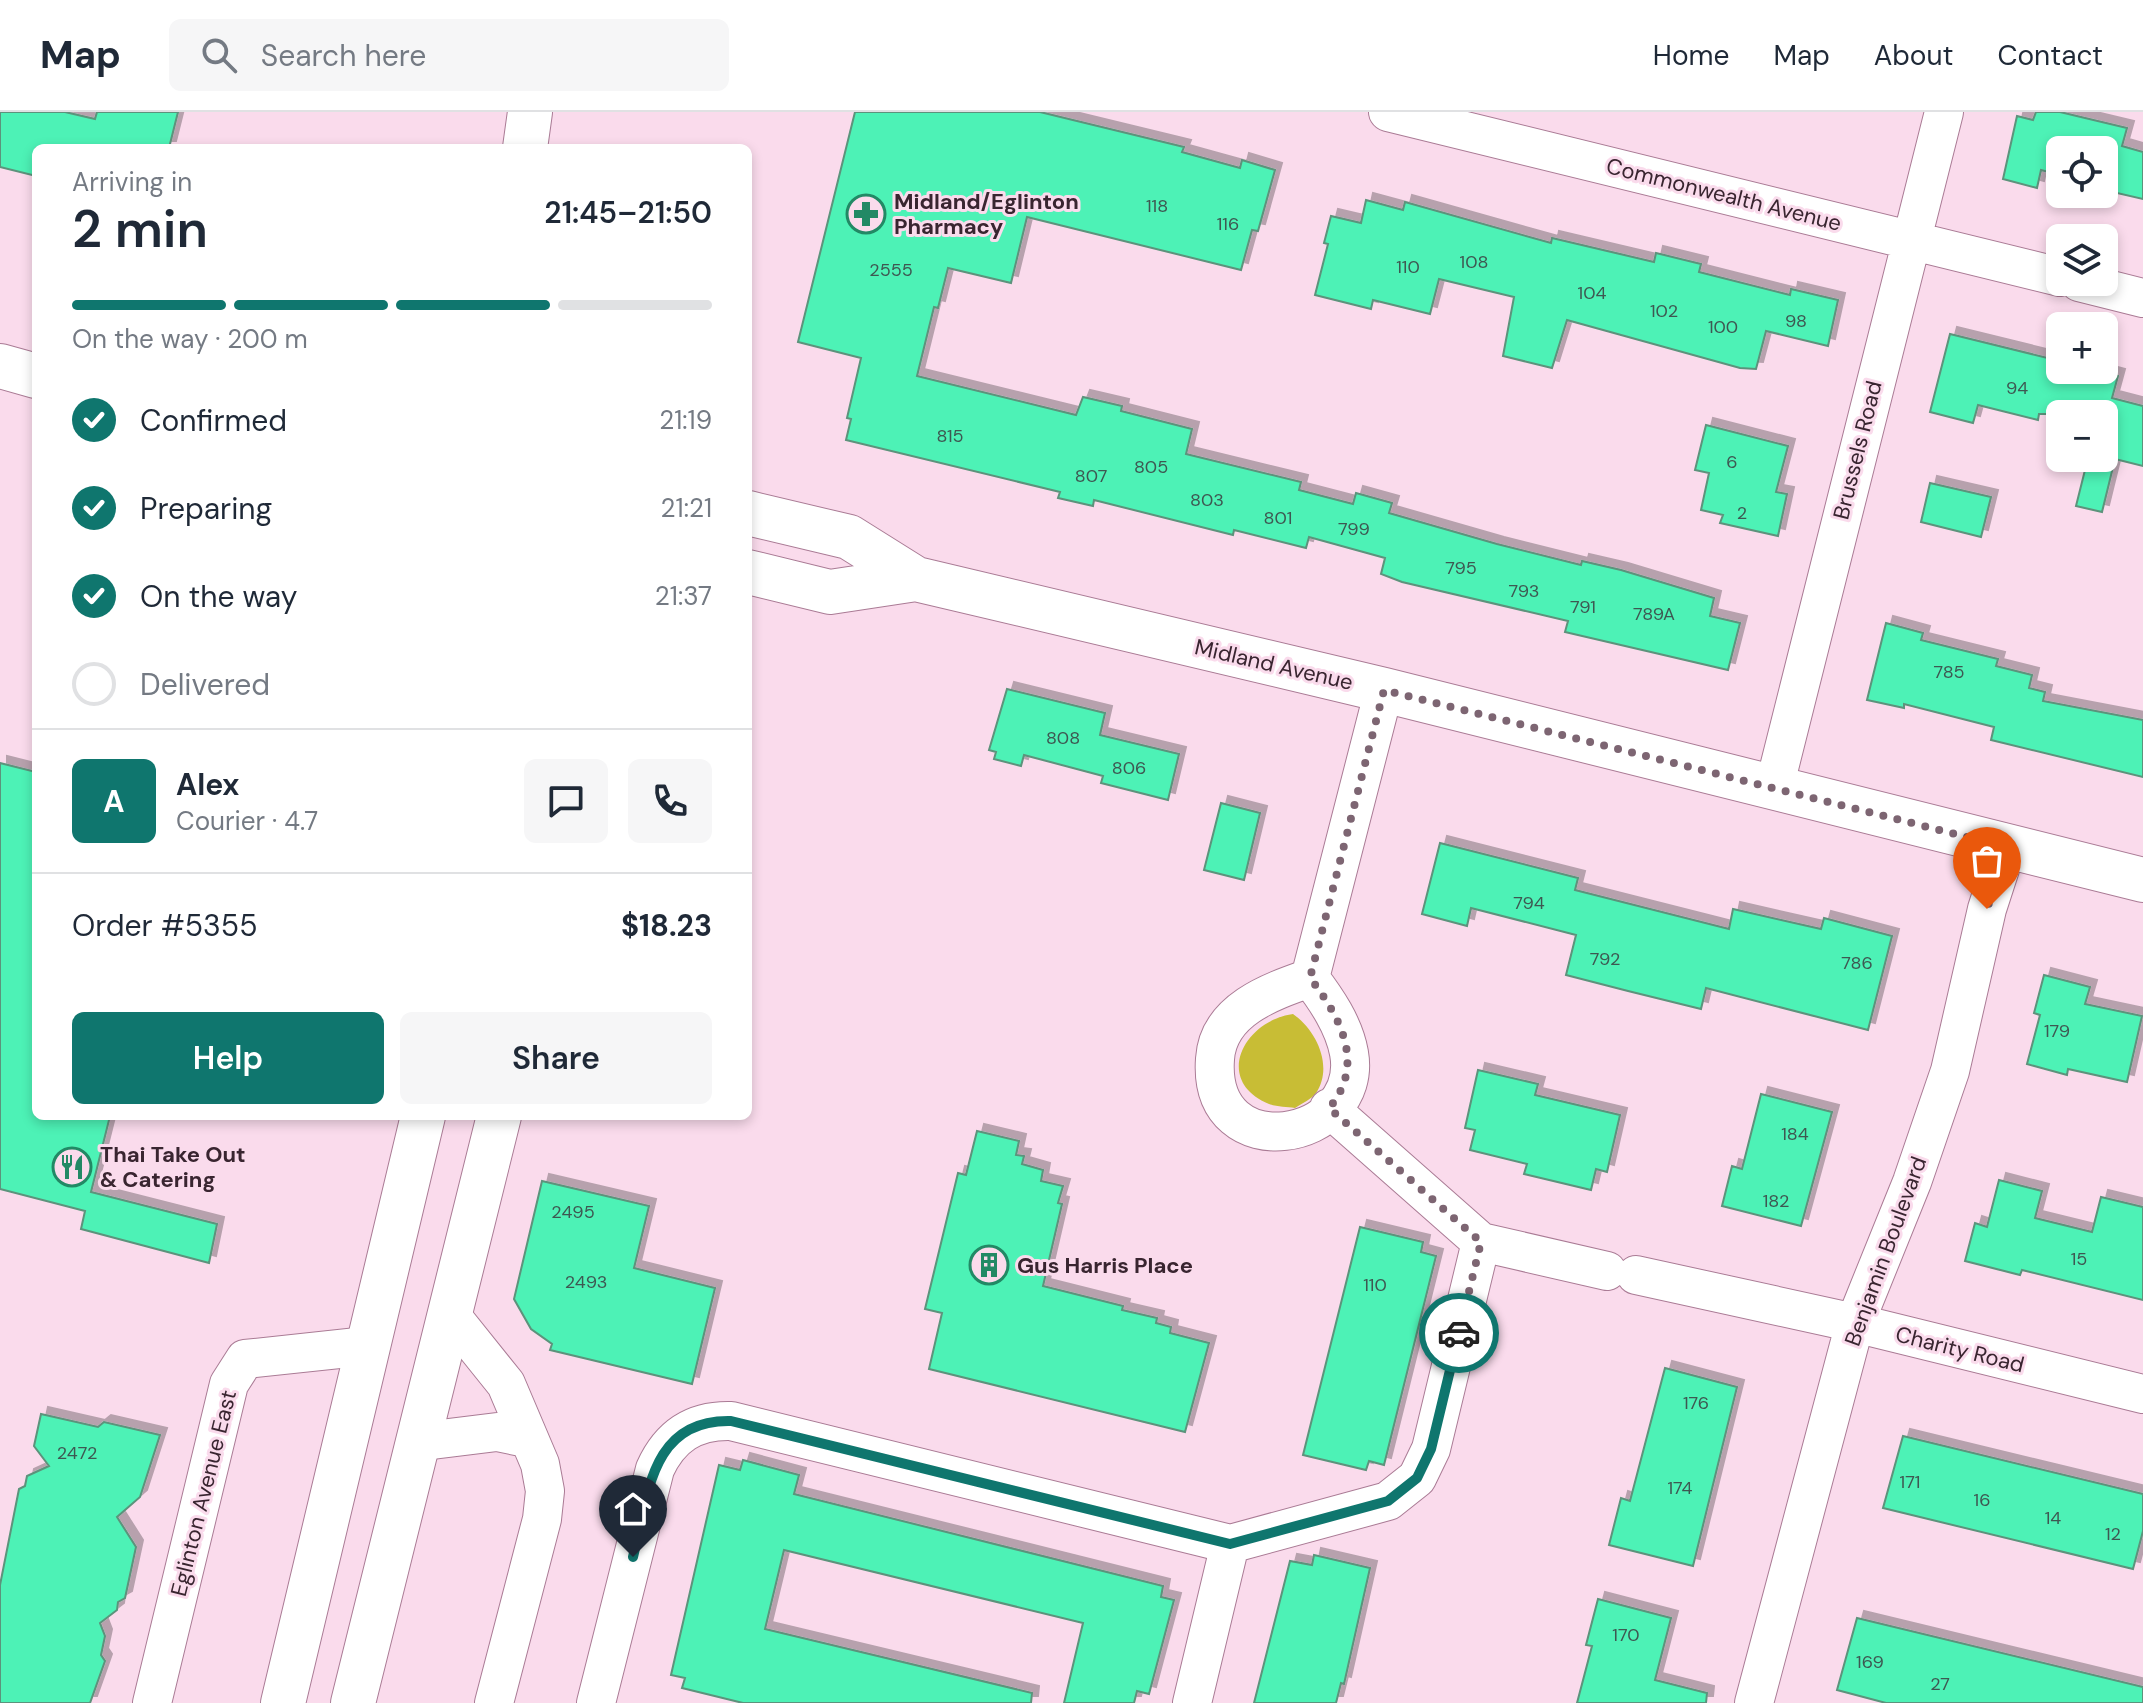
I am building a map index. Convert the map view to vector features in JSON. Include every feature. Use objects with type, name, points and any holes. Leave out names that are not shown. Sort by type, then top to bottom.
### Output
[{"type":"main road","points":[[526,144],[530,112]]},
{"type":"main road","points":[[0,366],[32,375]]},
{"type":"main road","name":"Midland Avenue","points":[[752,514],[849,537],[916,579],[1384,690],[2143,880]]},
{"type":"main road","name":"Midland Avenue","points":[[752,573],[830,592],[916,579]]},
{"type":"main road","points":[[283,1703],[422,1120]]},
{"type":"main road","points":[[353,1703],[498,1120]]},
{"type":"street","name":"Commonwealth Avenue","points":[[1388,112],[2046,274]]},
{"type":"street","name":"Brussels Road","points":[[1774,788],[1944,112]]},
{"type":"street","points":[[2118,292],[2143,298]]},
{"type":"street","points":[[1310,978],[1384,690]]},
{"type":"street","name":"Benjamin Boulevard","points":[[1754,1703],[1855,1323],[1912,1182],[1950,1071],[1987,909],[2007,847]]},
{"type":"street","points":[[1310,978],[1327,1000],[1350,1055],[1341,1095],[1318,1121],[1287,1134],[1234,1118],[1215,1089],[1215,1047],[1226,1026],[1244,1007],[1310,978]]},
{"type":"street","points":[[596,1703],[655,1469],[663,1451],[683,1431],[711,1420],[731,1421],[1230,1544],[1388,1501],[1417,1478],[1431,1449],[1481,1242],[1329,1108]]},
{"type":"street","name":"Charity Road","points":[[1481,1242],[1855,1323],[2143,1394]]},
{"type":"street","points":[[449,1313],[506,1384],[526,1438],[540,1464],[545,1491],[542,1519],[495,1703]]},
{"type":"street","name":"Eglinton Avenue East","points":[[152,1703],[229,1384],[245,1359],[367,1346]]},
{"type":"street","points":[[416,1442],[497,1432],[526,1438]]},
{"type":"street","points":[[1192,1703],[1230,1544]]},
{"type":"shaded area","points":[[1293,1014],[1309,1029],[1323,1060],[1321,1083],[1316,1093],[1295,1108],[1269,1104],[1252,1094],[1242,1081],[1239,1067],[1241,1053],[1260,1028],[1275,1019]]},
{"type":"building","points":[[0,112],[65,112],[95,119],[97,112],[178,112],[170,144],[32,144],[32,175],[0,167]]},
{"type":"building","points":[[855,112],[1040,112],[1184,147],[1182,152],[1240,168],[1242,160],[1275,170],[1258,231],[1252,230],[1241,270],[1027,217],[1011,283],[948,268],[938,308],[934,307],[917,376],[1076,415],[1083,397],[1122,406],[1121,411],[1192,429],[1186,454],[1301,482],[1299,490],[1353,504],[1356,493],[1392,503],[1389,513],[1581,565],[1582,561],[1621,570],[1714,598],[1710,616],[1740,623],[1728,670],[1565,632],[1568,621],[1402,582],[1381,574],[1385,558],[1309,537],[1306,548],[1234,530],[1233,535],[1094,500],[1093,506],[1058,498],[1060,492],[846,440],[851,419],[847,418],[861,358],[798,342]]},
{"type":"building","points":[[2036,112],[2060,112],[2127,128],[2122,146],[2143,152],[2143,199],[2118,193],[2118,136],[2046,136],[2046,171],[2041,170],[2037,188],[2003,179],[2017,116],[2033,120]]},
{"type":"building","points":[[1366,200],[1403,210],[1405,202],[1551,243],[1552,238],[1654,262],[1656,253],[1701,264],[1699,272],[1790,295],[1791,289],[1838,300],[1828,346],[1766,331],[1756,369],[1740,368],[1567,320],[1552,368],[1503,356],[1514,297],[1439,279],[1430,314],[1373,300],[1371,309],[1315,295],[1328,244],[1324,243],[1331,216],[1361,223]]},
{"type":"building","points":[[1950,334],[2046,358],[2046,384],[2116,384],[2112,398],[2143,406],[2143,466],[2118,460],[2118,400],[2046,400],[2046,414],[2039,414],[2038,420],[1978,405],[1973,423],[1930,412]]},
{"type":"building","points":[[1706,425],[1788,446],[1776,492],[1787,494],[1778,536],[1720,523],[1723,515],[1701,510],[1709,473],[1695,470]]},
{"type":"building","points":[[2084,472],[2112,472],[2102,512],[2076,506]]},
{"type":"building","points":[[1930,483],[1991,497],[1981,537],[1921,522]]},
{"type":"building","points":[[1886,623],[1923,633],[1921,640],[1998,659],[1996,666],[2032,675],[2029,688],[2045,692],[2043,701],[2143,720],[2143,777],[1991,740],[1994,727],[1904,704],[1904,708],[1867,700]]},
{"type":"building","points":[[1007,689],[1105,713],[1100,735],[1179,754],[1168,800],[1101,783],[1103,776],[1024,755],[1021,766],[994,759],[996,752],[989,750]]},
{"type":"building","points":[[0,763],[32,771],[32,1120],[109,1120],[91,1192],[217,1224],[209,1263],[81,1229],[85,1211],[0,1189]]},
{"type":"building","points":[[1221,803],[1260,813],[1244,880],[1204,870]]},
{"type":"building","points":[[1440,843],[1578,878],[1575,890],[1729,929],[1733,909],[1821,929],[1824,918],[1892,936],[1868,1030],[1706,988],[1701,1009],[1566,975],[1576,935],[1471,908],[1467,926],[1422,914]]},
{"type":"building","points":[[2044,975],[2090,987],[2085,1004],[2142,1016],[2127,1082],[2068,1069],[2067,1075],[2027,1064],[2040,1015],[2034,1013]]},
{"type":"building","points":[[1478,1070],[1538,1084],[1535,1095],[1620,1115],[1607,1172],[1596,1169],[1591,1190],[1524,1174],[1527,1164],[1470,1150],[1475,1130],[1465,1128]]},
{"type":"building","points":[[1761,1094],[1832,1112],[1801,1226],[1722,1206],[1732,1166],[1742,1169]]},
{"type":"building","name":"Gus Harris Place","points":[[977,1131],[1019,1141],[1016,1155],[1024,1156],[1022,1164],[1043,1170],[1041,1181],[1063,1186],[1058,1203],[1062,1204],[1043,1286],[1123,1306],[1122,1310],[1157,1318],[1156,1323],[1171,1327],[1170,1333],[1209,1343],[1185,1432],[929,1369],[942,1313],[925,1309],[958,1173],[966,1175]]},
{"type":"building","points":[[1999,1180],[2042,1191],[2035,1218],[2092,1232],[2101,1197],[2143,1207],[2143,1300],[2022,1270],[2020,1275],[1965,1261],[1975,1223],[1987,1227]]},
{"type":"building","points":[[542,1181],[649,1206],[634,1268],[715,1288],[692,1384],[550,1350],[552,1344],[531,1329],[514,1299]]},
{"type":"building","points":[[1360,1227],[1423,1242],[1421,1252],[1436,1256],[1384,1465],[1369,1461],[1366,1470],[1303,1455]]},
{"type":"building","points":[[1665,1368],[1737,1387],[1693,1566],[1609,1545],[1621,1498],[1630,1501]]},
{"type":"building","points":[[41,1414],[98,1427],[104,1422],[160,1435],[140,1497],[117,1517],[136,1547],[125,1598],[118,1602],[117,1610],[100,1623],[105,1636],[101,1655],[105,1661],[90,1703],[0,1703],[0,1585],[19,1489],[25,1486],[27,1476],[49,1466],[34,1446]]},
{"type":"building","points":[[1903,1436],[2143,1494],[2143,1531],[2133,1569],[1883,1508]]},
{"type":"building","points":[[743,1460],[799,1475],[794,1494],[1163,1586],[1161,1597],[1174,1600],[1149,1694],[1137,1691],[1134,1703],[1064,1703],[1083,1623],[784,1550],[765,1629],[1032,1693],[1031,1703],[743,1703],[682,1688],[685,1678],[671,1675],[719,1465],[740,1470]]},
{"type":"building","points":[[1314,1555],[1370,1568],[1344,1684],[1341,1683],[1336,1703],[1254,1703],[1290,1561],[1312,1565]]},
{"type":"building","points":[[1598,1599],[1671,1618],[1655,1680],[1707,1693],[1706,1703],[1577,1703],[1592,1646],[1586,1645]]},
{"type":"building","points":[[1857,1618],[2143,1687],[2143,1703],[1886,1703],[1837,1690]]},
{"type":"way so far","points":[[1459,1333],[1481,1242],[1329,1108],[1341,1095],[1348,1076],[1350,1055],[1327,1000],[1310,978],[1342,842],[1384,690],[2007,847],[1987,909]]},
{"type":"place","name":"Midland/Eglinton Pharmacy","points":[[866,214]]},
{"type":"place","name":"Thai Take Out & Catering","points":[[72,1167]]},
{"type":"place","name":"Gus Harris Place","points":[[989,1265]]},
{"type":"route","points":[[633,1557],[655,1469],[663,1451],[683,1431],[711,1420],[731,1421],[1230,1544],[1388,1501],[1417,1478],[1431,1449],[1459,1333]]}]
